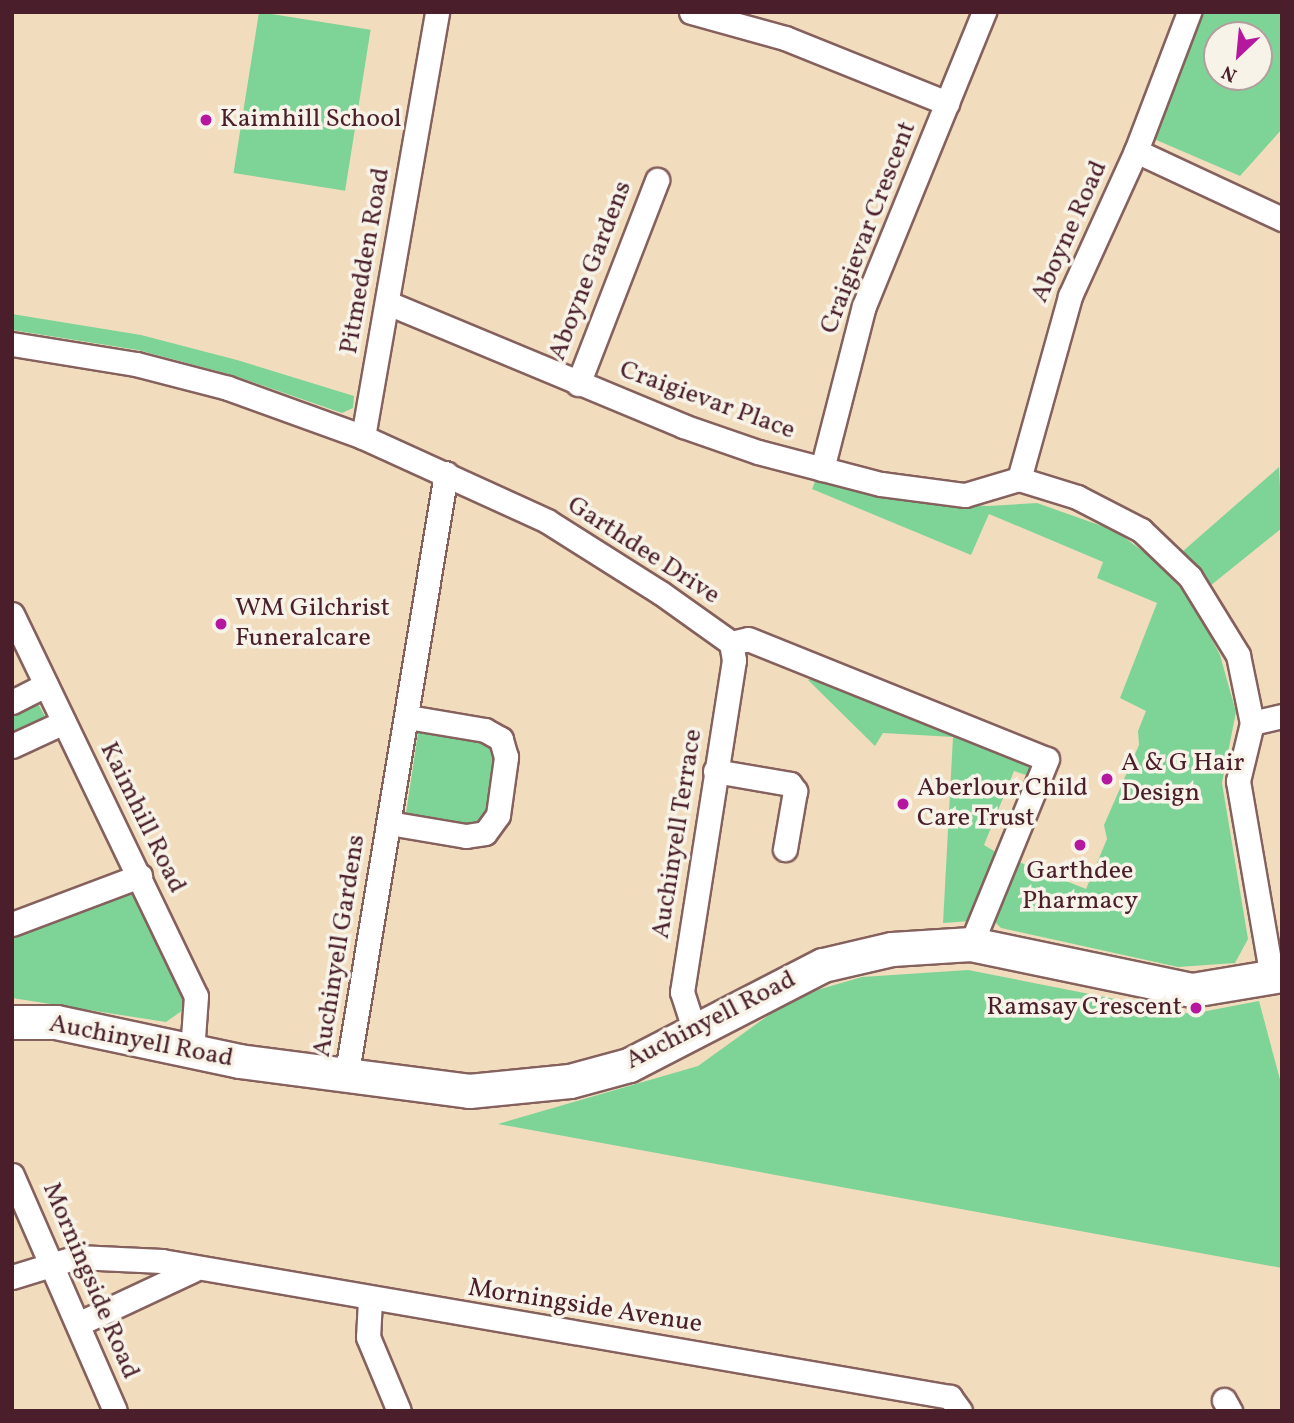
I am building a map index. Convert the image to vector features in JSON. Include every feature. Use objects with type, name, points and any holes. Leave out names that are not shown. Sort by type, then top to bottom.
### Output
[{"type":"street","name":"Pitmedden Road","points":[[363,437],[437,12]]},
{"type":"street","points":[[691,12],[785,38],[947,103]]},
{"type":"street","name":"Craigievar Crescent","points":[[822,469],[864,306],[984,12]]},
{"type":"street","name":"Aboyne Road","points":[[1019,479],[1070,296],[1136,151],[1189,12]]},
{"type":"street","points":[[1136,151],[1282,219]]},
{"type":"street","name":"Aboyne Gardens","points":[[578,383],[657,180]]},
{"type":"street","name":"Craigievar Place","points":[[388,303],[683,426],[822,469],[881,484],[965,495],[1019,479]]},
{"type":"street","name":"Garthdee Drive","points":[[12,344],[136,364],[228,388],[363,437],[547,521],[661,593],[731,643],[748,639],[1047,759],[971,943]]},
{"type":"street","name":"Auchinyell Gardens","points":[[346,1078],[446,473]]},
{"type":"street","points":[[1019,479],[1102,508],[1141,530],[1171,555],[1191,578],[1238,655],[1252,723],[1238,781],[1277,976]]},
{"type":"street","name":"Kaimhill Road","points":[[12,614],[196,996],[192,1052]]},
{"type":"street","name":"Auchinyell Terrace","points":[[695,1032],[682,992],[734,660],[731,643]]},
{"type":"street","points":[[12,702],[46,685]]},
{"type":"street","points":[[1252,723],[1282,716]]},
{"type":"street","name":"Auchinyell Gardens","points":[[389,823],[466,836],[485,833],[498,815],[506,757],[501,738],[485,730],[407,717]]},
{"type":"street","points":[[12,746],[64,722]]},
{"type":"street","points":[[715,771],[790,784],[795,791],[785,849]]},
{"type":"street","points":[[12,923],[140,876]]},
{"type":"street","name":"Auchinyell Road","points":[[12,1022],[56,1022],[192,1052],[346,1078],[469,1091],[570,1081],[629,1065],[823,965],[892,949],[971,943],[1192,990],[1277,976]]},
{"type":"street","name":"Morningside Road","points":[[12,1175],[80,1323],[115,1411]]},
{"type":"street","name":"Morningside Avenue","points":[[12,1277],[53,1262],[77,1257],[149,1260],[193,1270],[950,1397],[960,1411]]},
{"type":"street","points":[[80,1323],[193,1270]]},
{"type":"street","points":[[370,1300],[368,1337],[399,1411]]},
{"type":"green space","points":[[259,12],[371,30],[345,191],[234,173]]},
{"type":"green space","points":[[1198,12],[1282,12],[1282,129],[1240,176],[1154,139]]},
{"type":"green space","points":[[12,314],[141,335],[237,360],[354,396],[353,408],[342,413],[232,375],[138,350],[12,330]]},
{"type":"green space","points":[[1279,467],[1282,528],[1210,586],[1182,552]]},
{"type":"green space","points":[[816,479],[909,502],[988,506],[1037,503],[1116,531],[1157,562],[1191,600],[1220,655],[1236,712],[1222,783],[1248,939],[1235,963],[1178,967],[1001,928],[995,922],[1019,862],[1086,889],[1107,839],[1104,825],[1139,745],[1138,731],[1146,711],[1120,698],[1157,603],[1097,578],[1103,562],[989,514],[971,555],[812,489]]},
{"type":"green space","points":[[822,676],[1030,764],[1032,777],[1014,771],[984,845],[994,851],[996,861],[972,921],[943,923],[953,737],[883,733],[875,746],[808,680]]},
{"type":"green space","points":[[35,698],[47,720],[12,738],[12,709]]},
{"type":"green space","points":[[419,726],[478,735],[497,752],[492,810],[475,828],[405,820]]},
{"type":"green space","points":[[135,888],[189,994],[186,1008],[166,1022],[12,998],[12,930]]},
{"type":"green space","points":[[968,970],[1191,1014],[1259,1001],[1282,1087],[1282,1268],[498,1124],[698,1066],[776,1010],[817,990],[862,977]]},
{"type":"place","name":"Kaimhill School","points":[[206,120]]},
{"type":"place","name":"WM Gilchrist Funeralcare","points":[[221,624]]},
{"type":"place","name":"A & G Hair Design","points":[[1107,779]]},
{"type":"place","name":"Aberlour Child Care Trust","points":[[903,804]]},
{"type":"place","name":"Garthdee Pharmacy","points":[[1080,845]]},
{"type":"place","name":"Ramsay Crescent","points":[[1196,1008]]}]
